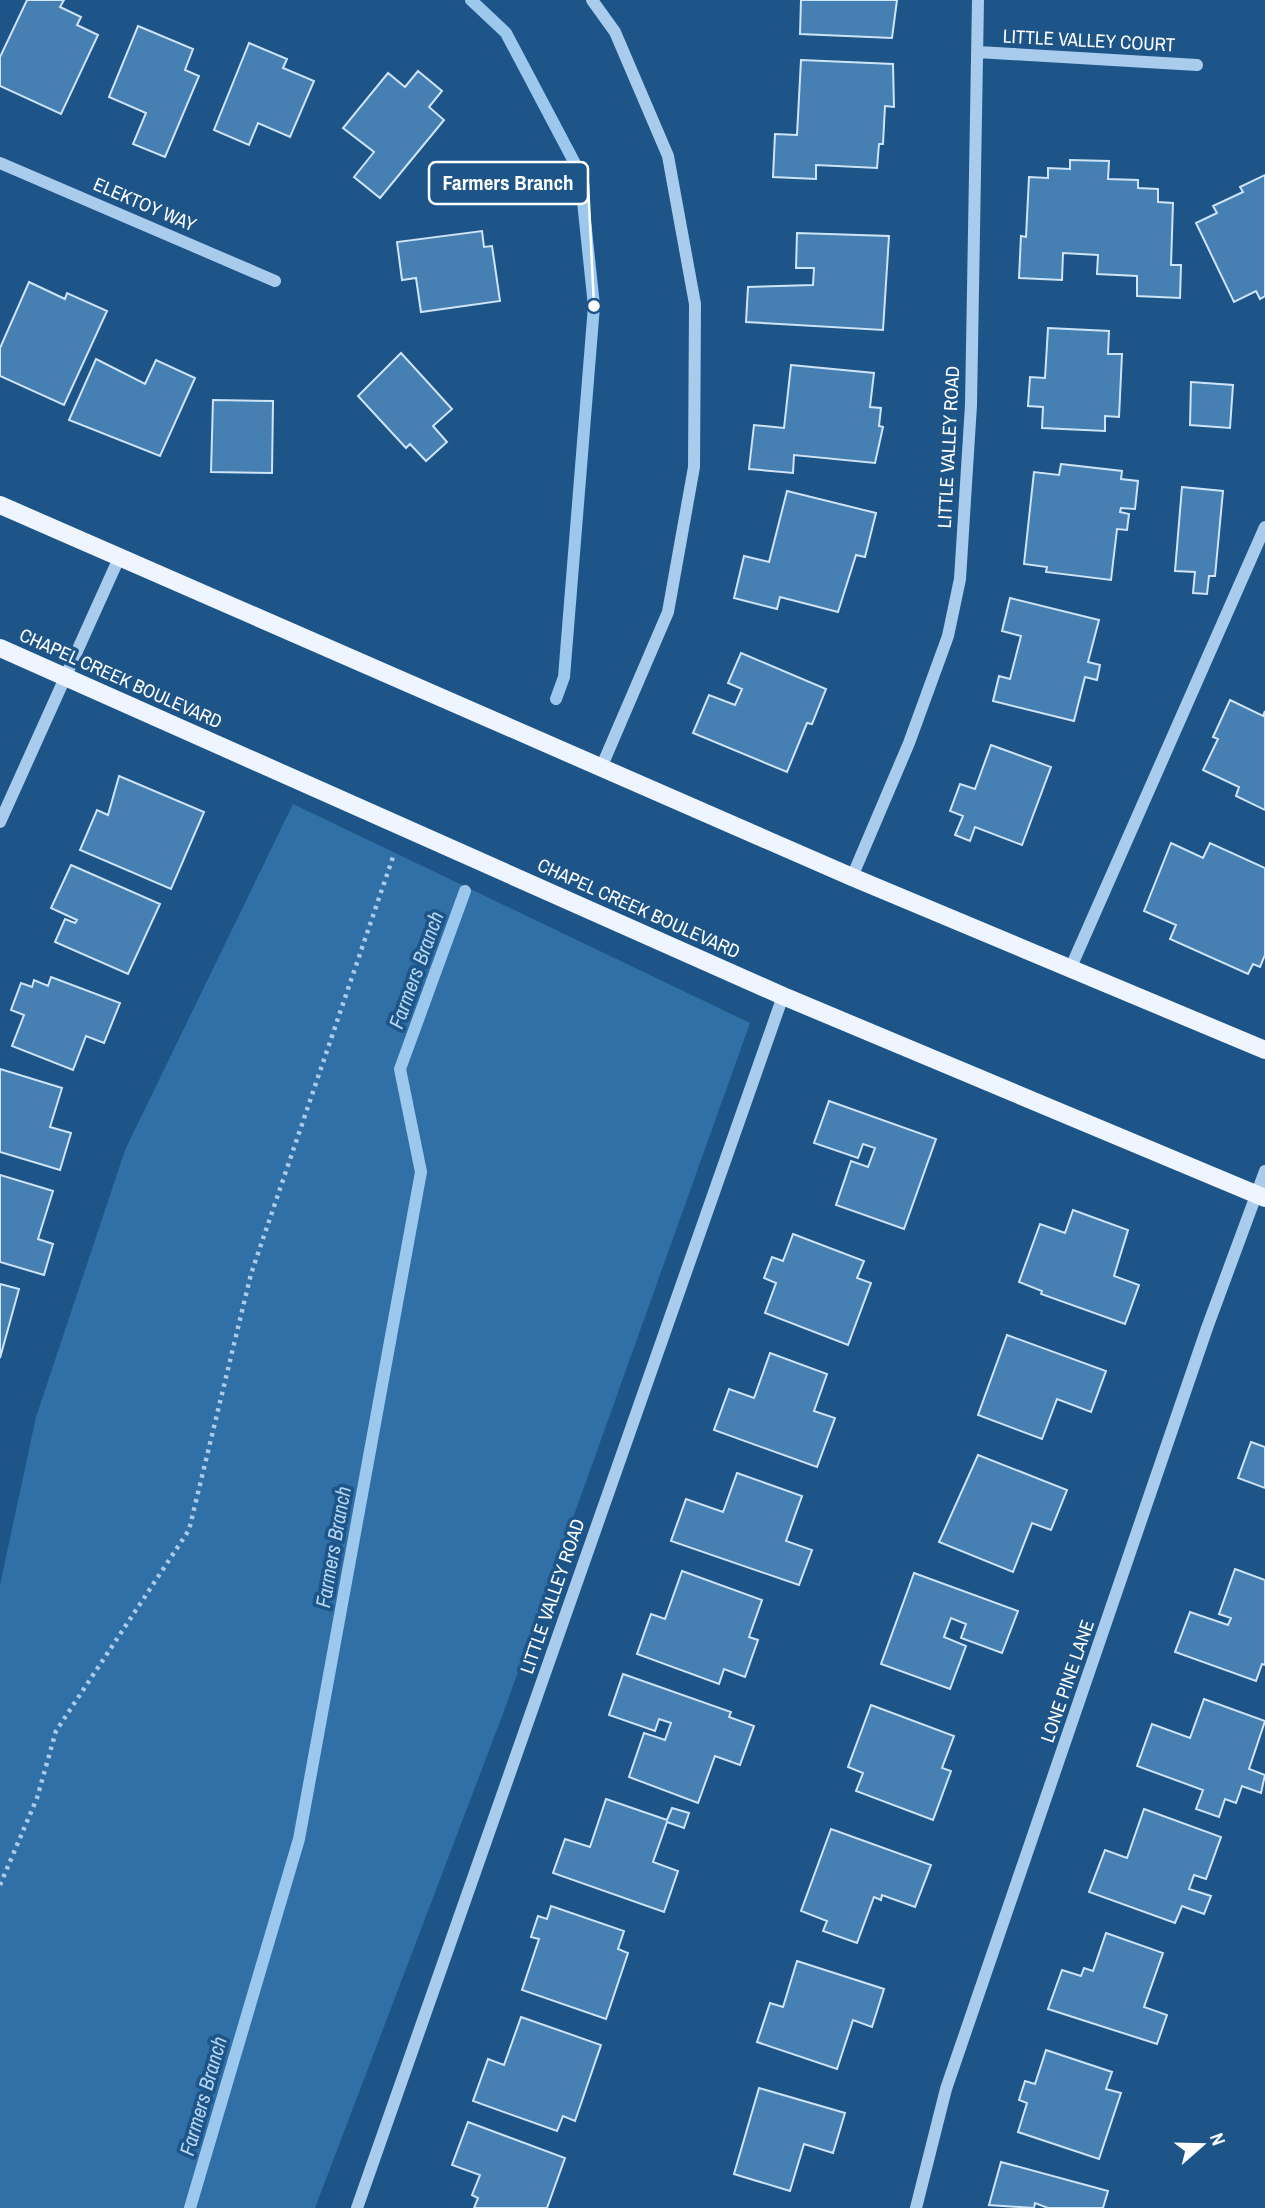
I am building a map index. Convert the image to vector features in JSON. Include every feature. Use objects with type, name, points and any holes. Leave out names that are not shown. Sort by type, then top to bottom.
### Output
[{"type":"main road","points":[[0,505],[852,877],[1265,1050]]},
{"type":"main road","name":"CHAPEL CREEK BOULEVARD","points":[[0,648],[783,996],[1260,1196]]},
{"type":"street","points":[[592,0],[615,32],[668,156],[695,304],[694,467],[668,612],[601,768]]},
{"type":"street","name":"LITTLE VALLEY ROAD","points":[[852,877],[909,743],[948,636],[960,579],[971,405],[978,0]]},
{"type":"street","name":"LITTLE VALLEY COURT","points":[[978,52],[1198,65]]},
{"type":"street","name":"ELEKTOY WAY","points":[[0,163],[275,281]]},
{"type":"street","points":[[1071,967],[1265,527]]},
{"type":"street","points":[[0,822],[119,558]]},
{"type":"street","name":"LITTLE VALLEY ROAD","points":[[356,2208],[783,996]]},
{"type":"street","name":"LONE PINE LANE","points":[[916,2208],[946,2088],[1260,1196],[1265,1171]]},
{"type":"path","points":[[0,1885],[37,1798],[56,1731],[188,1530],[251,1274],[402,825]]},
{"type":"shaded area","points":[[293,804],[750,1023],[504,1711],[315,2208],[0,2208],[0,1585],[36,1417],[125,1150]]},
{"type":"building","points":[[27,0],[64,0],[60,7],[81,17],[77,25],[98,35],[61,114],[0,86],[0,57]]},
{"type":"building","points":[[801,0],[897,0],[892,38],[800,34]]},
{"type":"building","points":[[138,26],[193,49],[185,70],[199,76],[165,157],[133,144],[146,113],[109,97]]},
{"type":"building","points":[[249,43],[287,59],[283,68],[314,81],[290,137],[258,123],[249,145],[214,130]]},
{"type":"building","points":[[801,60],[893,64],[894,107],[885,106],[883,144],[879,144],[877,168],[816,165],[816,179],[773,177],[775,134],[797,135]]},
{"type":"building","points":[[418,71],[442,91],[429,107],[444,120],[380,198],[354,177],[374,152],[343,128],[388,73],[405,87]]},
{"type":"building","points":[[1070,160],[1109,161],[1108,179],[1138,180],[1138,188],[1158,189],[1158,202],[1173,203],[1171,265],[1181,265],[1180,298],[1137,296],[1137,276],[1097,274],[1098,255],[1063,253],[1062,280],[1019,278],[1021,236],[1026,237],[1029,177],[1048,178],[1048,168],[1070,169]]},
{"type":"building","points":[[1265,175],[1265,296],[1260,299],[1256,291],[1234,302],[1196,223],[1217,213],[1213,206],[1243,192],[1240,187]]},
{"type":"building","points":[[482,231],[484,247],[492,246],[500,301],[421,312],[416,278],[402,280],[397,242]]},
{"type":"building","points":[[797,233],[889,236],[883,330],[746,322],[748,287],[813,285],[814,268],[796,268]]},
{"type":"building","points":[[29,282],[65,299],[67,293],[107,311],[64,405],[0,376],[0,348]]},
{"type":"building","points":[[1048,328],[1109,331],[1108,354],[1122,354],[1119,417],[1105,416],[1105,431],[1042,428],[1043,407],[1028,406],[1030,377],[1045,378]]},
{"type":"building","points":[[401,353],[452,409],[433,426],[447,442],[426,461],[410,444],[406,448],[358,396]]},
{"type":"building","points":[[96,359],[145,384],[156,360],[195,378],[160,456],[69,420]]},
{"type":"building","points":[[791,365],[874,373],[870,407],[881,408],[879,426],[883,427],[875,463],[794,455],[793,473],[749,469],[754,425],[784,428]]},
{"type":"building","points":[[1191,382],[1233,385],[1230,428],[1190,425]]},
{"type":"building","points":[[213,400],[273,401],[272,473],[211,472]]},
{"type":"building","points":[[1061,464],[1122,471],[1121,479],[1138,481],[1135,509],[1121,508],[1120,512],[1129,514],[1127,530],[1117,529],[1111,580],[1046,572],[1047,567],[1024,564],[1034,472],[1059,475]]},
{"type":"building","points":[[1182,487],[1223,491],[1215,576],[1209,576],[1207,594],[1193,593],[1195,572],[1175,571]]},
{"type":"building","points":[[787,491],[876,513],[865,557],[856,555],[838,612],[780,597],[777,609],[734,598],[744,556],[769,562]]},
{"type":"building","points":[[1010,598],[1099,620],[1088,662],[1100,665],[1097,680],[1085,677],[1074,721],[993,701],[999,676],[1010,679],[1021,636],[1002,631]]},
{"type":"building","points":[[741,653],[826,689],[812,724],[807,723],[787,772],[693,733],[709,695],[735,705],[742,689],[728,683]]},
{"type":"building","points":[[1230,700],[1263,716],[1265,711],[1265,810],[1236,796],[1239,787],[1203,770],[1218,739],[1213,737]]},
{"type":"building","points":[[991,745],[1051,767],[1022,845],[975,827],[970,841],[955,835],[963,816],[950,811],[960,784],[975,789]]},
{"type":"building","points":[[119,776],[204,812],[171,889],[80,850],[97,810],[108,815]]},
{"type":"building","points":[[1171,843],[1203,858],[1210,843],[1265,868],[1265,955],[1260,967],[1253,964],[1248,974],[1170,939],[1176,925],[1144,911]]},
{"type":"building","points":[[71,865],[160,904],[128,974],[55,942],[65,919],[75,923],[77,920],[51,908]]},
{"type":"building","points":[[51,977],[120,1003],[104,1043],[86,1036],[73,1070],[12,1046],[24,1015],[11,1010],[21,983],[32,987],[34,980],[48,986]]},
{"type":"building","points":[[0,1069],[62,1088],[50,1127],[71,1133],[60,1170],[0,1152]]},
{"type":"building","points":[[829,1101],[936,1139],[904,1229],[836,1205],[851,1161],[868,1167],[875,1148],[863,1144],[858,1158],[814,1143]]},
{"type":"building","points":[[0,1175],[53,1191],[38,1239],[53,1244],[44,1275],[0,1262]]},
{"type":"building","points":[[1073,1210],[1128,1230],[1114,1276],[1139,1285],[1125,1324],[1041,1294],[1042,1291],[1019,1282],[1040,1224],[1065,1233]]},
{"type":"building","points":[[793,1234],[864,1261],[857,1278],[871,1283],[848,1345],[765,1313],[776,1283],[764,1278],[772,1257],[783,1261]]},
{"type":"building","points":[[0,1284],[19,1289],[0,1358]]},
{"type":"building","points":[[1007,1335],[1106,1371],[1091,1412],[1057,1399],[1042,1439],[978,1415]]},
{"type":"building","points":[[770,1353],[827,1374],[814,1411],[835,1418],[817,1467],[714,1430],[729,1389],[754,1398]]},
{"type":"building","points":[[1251,1442],[1265,1447],[1265,1488],[1238,1478]]},
{"type":"building","points":[[978,1455],[1067,1490],[1051,1530],[1032,1523],[1013,1572],[939,1542]]},
{"type":"building","points":[[737,1473],[802,1496],[786,1541],[812,1550],[799,1585],[671,1541],[686,1499],[723,1512]]},
{"type":"building","points":[[1235,1569],[1265,1580],[1265,1665],[1262,1664],[1256,1681],[1175,1652],[1190,1612],[1228,1625],[1231,1618],[1219,1614]]},
{"type":"building","points":[[682,1571],[762,1600],[749,1637],[758,1640],[745,1677],[724,1669],[719,1684],[637,1654],[651,1614],[665,1619]]},
{"type":"building","points":[[914,1573],[1018,1611],[1002,1653],[961,1638],[966,1624],[951,1618],[944,1637],[966,1646],[950,1689],[881,1664]]},
{"type":"building","points":[[623,1674],[731,1712],[729,1717],[754,1726],[740,1765],[715,1756],[698,1803],[629,1777],[644,1733],[665,1740],[671,1723],[659,1719],[655,1731],[609,1715]]},
{"type":"building","points":[[1204,1699],[1265,1721],[1249,1769],[1265,1775],[1261,1793],[1242,1786],[1236,1803],[1225,1799],[1219,1817],[1196,1809],[1203,1790],[1137,1766],[1152,1724],[1190,1738]]},
{"type":"building","points":[[871,1705],[954,1736],[942,1768],[951,1771],[933,1820],[856,1791],[863,1773],[848,1767]]},
{"type":"building","points":[[606,1799],[667,1820],[672,1808],[689,1813],[684,1828],[667,1822],[653,1862],[678,1871],[664,1912],[553,1873],[565,1839],[590,1847]]},
{"type":"building","points":[[1144,1809],[1221,1837],[1206,1879],[1194,1875],[1189,1889],[1211,1896],[1204,1914],[1182,1906],[1175,1923],[1089,1892],[1105,1850],[1127,1858]]},
{"type":"building","points":[[831,1829],[931,1865],[915,1907],[882,1895],[881,1900],[874,1897],[857,1943],[823,1931],[827,1921],[801,1911]]},
{"type":"building","points":[[551,1906],[624,1931],[618,1949],[628,1953],[606,2019],[522,1990],[539,1939],[531,1937],[538,1916],[547,1919]]},
{"type":"building","points":[[1106,1933],[1163,1953],[1144,2007],[1167,2015],[1157,2044],[1048,2009],[1062,1970],[1081,1976],[1084,1968],[1093,1971]]},
{"type":"building","points":[[797,1961],[884,1989],[872,2027],[853,2020],[837,2069],[757,2042],[770,2003],[783,2007]]},
{"type":"building","points":[[521,2017],[601,2045],[575,2121],[563,2116],[557,2131],[473,2101],[488,2059],[504,2065]]},
{"type":"building","points":[[1046,2050],[1112,2072],[1106,2089],[1121,2093],[1099,2159],[1018,2132],[1027,2103],[1019,2100],[1025,2081],[1035,2084]]},
{"type":"building","points":[[759,2088],[845,2113],[833,2153],[804,2144],[790,2191],[734,2174]]},
{"type":"building","points":[[468,2122],[565,2158],[547,2208],[474,2208],[478,2198],[472,2195],[480,2175],[452,2165]]},
{"type":"building","points":[[1001,2162],[1108,2191],[1103,2208],[1048,2208],[1035,2203],[1034,2208],[989,2205]]},
{"type":"waterway","name":"Farmers Branch","points":[[471,0],[506,33],[580,173],[594,306],[564,677],[556,699]]},
{"type":"waterway","name":"Farmers Branch","points":[[190,2208],[299,1839],[421,1172],[400,1069],[465,891]]},
{"type":"place","name":"Farmers Branch","points":[[594,306]]}]
